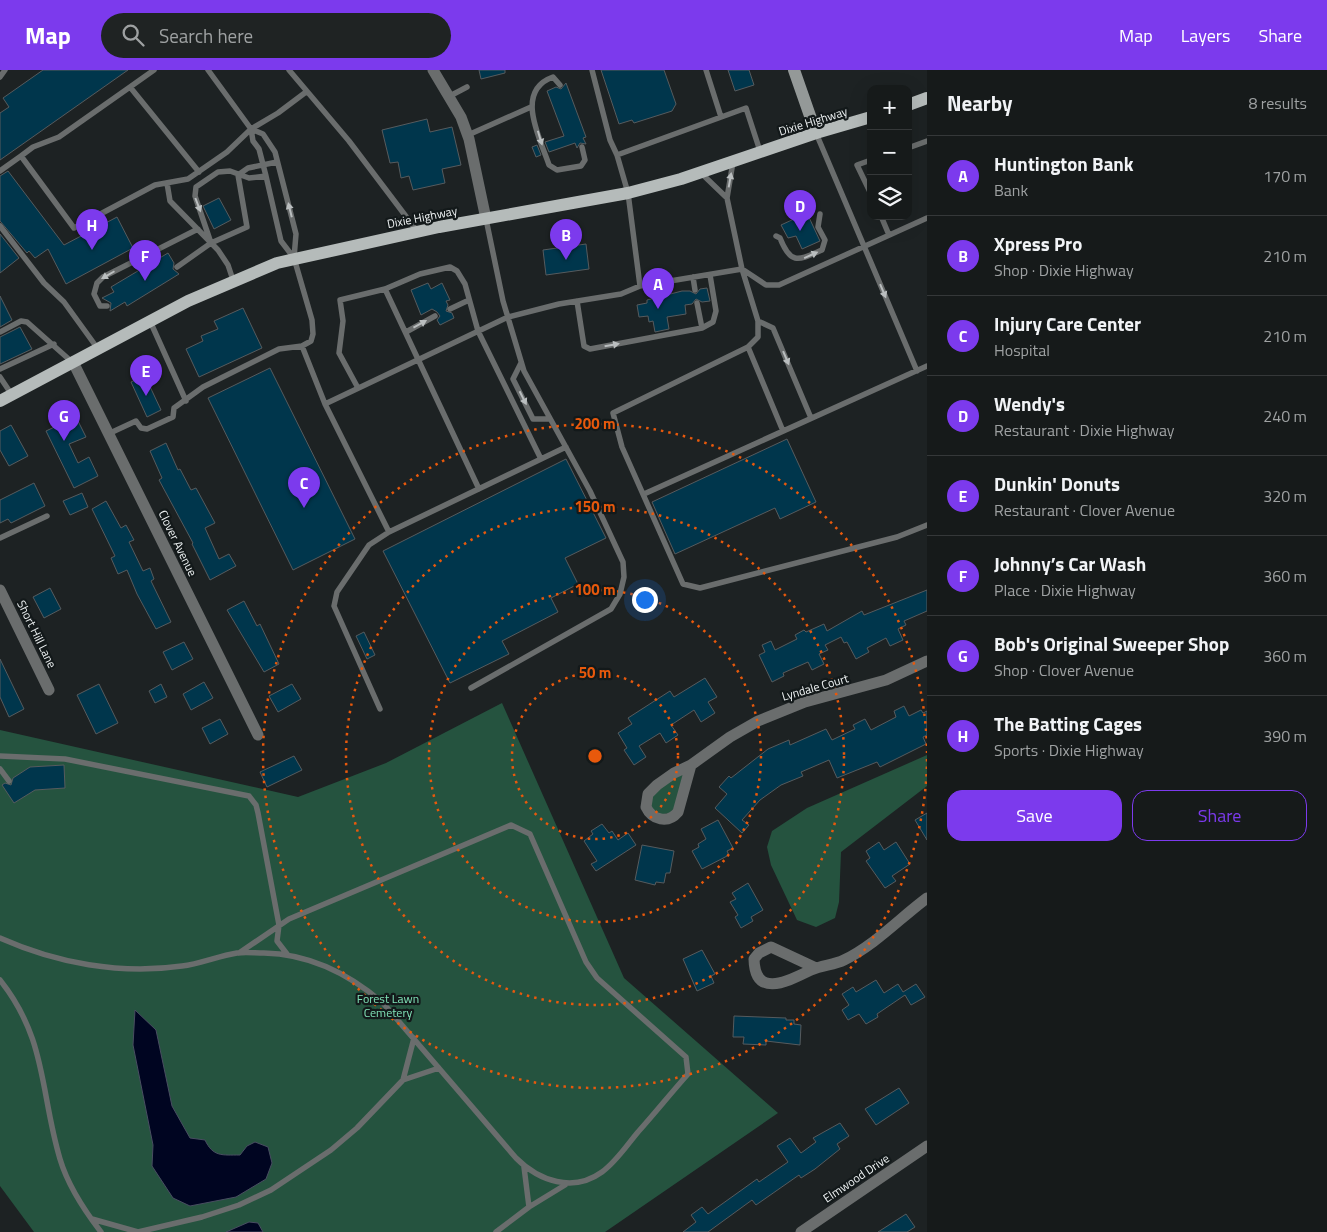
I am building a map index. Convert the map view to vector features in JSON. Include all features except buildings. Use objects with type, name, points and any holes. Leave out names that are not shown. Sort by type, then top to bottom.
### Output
[{"type":"main road","points":[[794,70],[816,133]]},
{"type":"main road","points":[[912,104],[927,98]]},
{"type":"main road","name":"Dixie Highway","points":[[0,401],[150,321],[233,280],[294,258],[417,231],[628,193],[701,173],[816,133],[867,118]]},
{"type":"street","points":[[433,70],[468,135],[486,219]]},
{"type":"street","name":"Clover Avenue","points":[[73,362],[258,735]]},
{"type":"street","name":"Short Hill Lane","points":[[0,590],[50,690]]},
{"type":"street","name":"Lyndale Court","points":[[691,765],[678,812],[675,816],[663,820],[652,816],[646,807],[648,794],[674,773],[691,765],[730,736],[805,702],[886,680],[927,661]]},
{"type":"street","points":[[816,968],[771,947],[759,952],[754,959],[758,977],[776,985],[816,968],[835,964],[861,949],[927,898]]},
{"type":"street","name":"Elmwood Drive","points":[[801,1232],[927,1146]]},
{"type":"lane","points":[[0,77],[5,70]]},
{"type":"lane","points":[[0,171],[33,147],[59,137],[154,70]]},
{"type":"lane","points":[[108,434],[136,420],[141,428],[147,429],[173,417],[174,408],[203,387],[279,349],[302,346],[311,341],[314,334],[312,320],[294,258],[281,240],[259,150],[253,141],[251,129],[208,70]]},
{"type":"lane","points":[[289,70],[349,141],[417,231]]},
{"type":"lane","points":[[592,70],[610,140],[617,155],[628,193],[640,286]]},
{"type":"lane","points":[[706,70],[721,117]]},
{"type":"lane","points":[[560,85],[553,77],[542,81],[536,88],[531,107],[549,166],[557,170],[581,166],[585,160],[582,148]]},
{"type":"lane","points":[[130,87],[199,172]]},
{"type":"lane","points":[[448,97],[467,87]]},
{"type":"lane","points":[[21,156],[74,228],[155,186],[188,179],[227,152],[251,129],[278,113],[306,92]]},
{"type":"lane","points":[[468,135],[531,107]]},
{"type":"lane","points":[[617,155],[746,108],[761,152]]},
{"type":"lane","points":[[251,129],[263,134],[269,141],[277,162],[296,234],[294,258]]},
{"type":"lane","points":[[816,133],[917,371]]},
{"type":"lane","points":[[912,147],[927,141]]},
{"type":"lane","points":[[867,161],[857,165],[867,186]]},
{"type":"lane","points":[[238,175],[248,168],[277,162]]},
{"type":"lane","points":[[733,162],[726,198],[742,269],[758,321],[758,337],[748,347],[613,413],[622,448],[644,494],[682,584],[700,588],[897,537],[927,525]]},
{"type":"lane","points":[[211,243],[195,196],[196,187],[218,172],[230,171],[249,178],[266,176]]},
{"type":"lane","points":[[701,173],[726,198]]},
{"type":"lane","points":[[177,267],[211,243],[247,227],[238,175]]},
{"type":"lane","points":[[167,183],[170,201],[224,258],[233,280]]},
{"type":"lane","points":[[776,236],[780,238],[786,254],[793,259],[801,259],[822,250],[825,240],[818,227],[820,214]]},
{"type":"lane","points":[[324,404],[508,317],[577,301],[621,294],[640,286],[742,269],[758,281],[773,287],[927,218]]},
{"type":"lane","points":[[471,688],[612,610],[620,594],[623,570],[618,548],[590,491],[521,363],[508,317],[486,219]]},
{"type":"lane","points":[[882,220],[889,235]]},
{"type":"lane","points":[[0,226],[44,283],[64,302],[98,349]]},
{"type":"lane","points":[[107,306],[100,306],[94,294],[97,283],[103,277],[198,229]]},
{"type":"lane","points":[[358,388],[339,353],[343,321],[340,300],[385,289],[420,274],[450,267],[457,270],[465,284],[478,331],[541,459]]},
{"type":"lane","points":[[577,301],[584,346],[590,348],[702,328],[713,322],[716,312],[710,275]]},
{"type":"lane","points":[[693,277],[695,290]]},
{"type":"lane","points":[[385,289],[479,488]]},
{"type":"lane","points":[[450,309],[469,300]]},
{"type":"lane","points":[[697,303],[702,328]]},
{"type":"lane","points":[[406,332],[435,316]]},
{"type":"lane","points":[[0,332],[21,321],[27,322],[73,362]]},
{"type":"lane","points":[[150,321],[186,401]]},
{"type":"lane","points":[[758,321],[773,328],[811,418]]},
{"type":"lane","points":[[0,369],[54,344]]},
{"type":"lane","points":[[302,346],[324,404],[389,532]]},
{"type":"lane","points":[[748,347],[783,431]]},
{"type":"lane","points":[[521,363],[513,379],[533,419],[550,419]]},
{"type":"lane","points":[[644,494],[927,366]]},
{"type":"lane","points":[[0,378],[12,395]]},
{"type":"lane","points":[[380,709],[334,606],[337,592],[369,545],[389,532],[566,447]]},
{"type":"lane","points":[[0,538],[47,516]]},
{"type":"lane","points":[[0,756],[65,759],[249,796],[256,805],[258,813],[279,925],[277,941],[287,954]]},
{"type":"lane","points":[[0,769],[9,781]]},
{"type":"lane","points":[[0,938],[30,951],[101,966],[181,966],[239,953],[287,954],[323,964],[366,987],[383,1003],[524,1167],[555,1183],[566,1185],[580,1183],[601,1173],[688,1074],[686,1057],[614,996],[597,978],[586,962],[530,834],[511,825],[279,925],[239,953]]},
{"type":"lane","points":[[0,980],[24,1016],[31,1033],[40,1064],[60,1158],[69,1180],[91,1219],[101,1232]]},
{"type":"lane","points":[[403,1080],[414,1038]]},
{"type":"lane","points":[[91,1219],[138,1232],[202,1217],[239,1205],[271,1190],[331,1150],[357,1128],[403,1080],[439,1068]]},
{"type":"lane","points":[[524,1167],[529,1207]]},
{"type":"lane","points":[[496,1232],[529,1207],[566,1185]]},
{"type":"green space","name":"Forest Lawn Cemetery","points":[[502,703],[624,978],[778,1113],[605,1232],[34,1232],[0,1186],[0,730],[298,797],[386,763]]},
{"type":"green space","points":[[927,755],[927,786],[841,852],[839,902],[835,918],[816,927],[797,920],[771,865],[767,847],[772,831],[807,808]]},
{"type":"green space","points":[[684,771],[676,806],[670,813],[658,815],[651,807],[652,794]]},
{"type":"water","points":[[135,1010],[156,1030],[172,1106],[190,1138],[205,1140],[211,1150],[223,1155],[240,1155],[247,1146],[255,1142],[268,1147],[272,1163],[266,1179],[236,1197],[190,1206],[173,1198],[152,1166],[153,1145],[133,1045]]},
{"type":"water","points":[[249,1222],[258,1223],[263,1232],[226,1232]]},
{"type":"place","name":"Wendy's","points":[[800,231]]},
{"type":"place","name":"The Batting Cages","points":[[92,250]]},
{"type":"place","name":"Xpress Pro","points":[[566,260]]},
{"type":"place","name":"Johnny’s Car Wash","points":[[145,281]]},
{"type":"place","name":"Huntington Bank","points":[[658,309]]},
{"type":"place","name":"Dunkin' Donuts","points":[[146,396]]},
{"type":"place","name":"Bob's Original Sweeper Shop","points":[[64,441]]},
{"type":"place","name":"Injury Care Center","points":[[304,508]]}]
